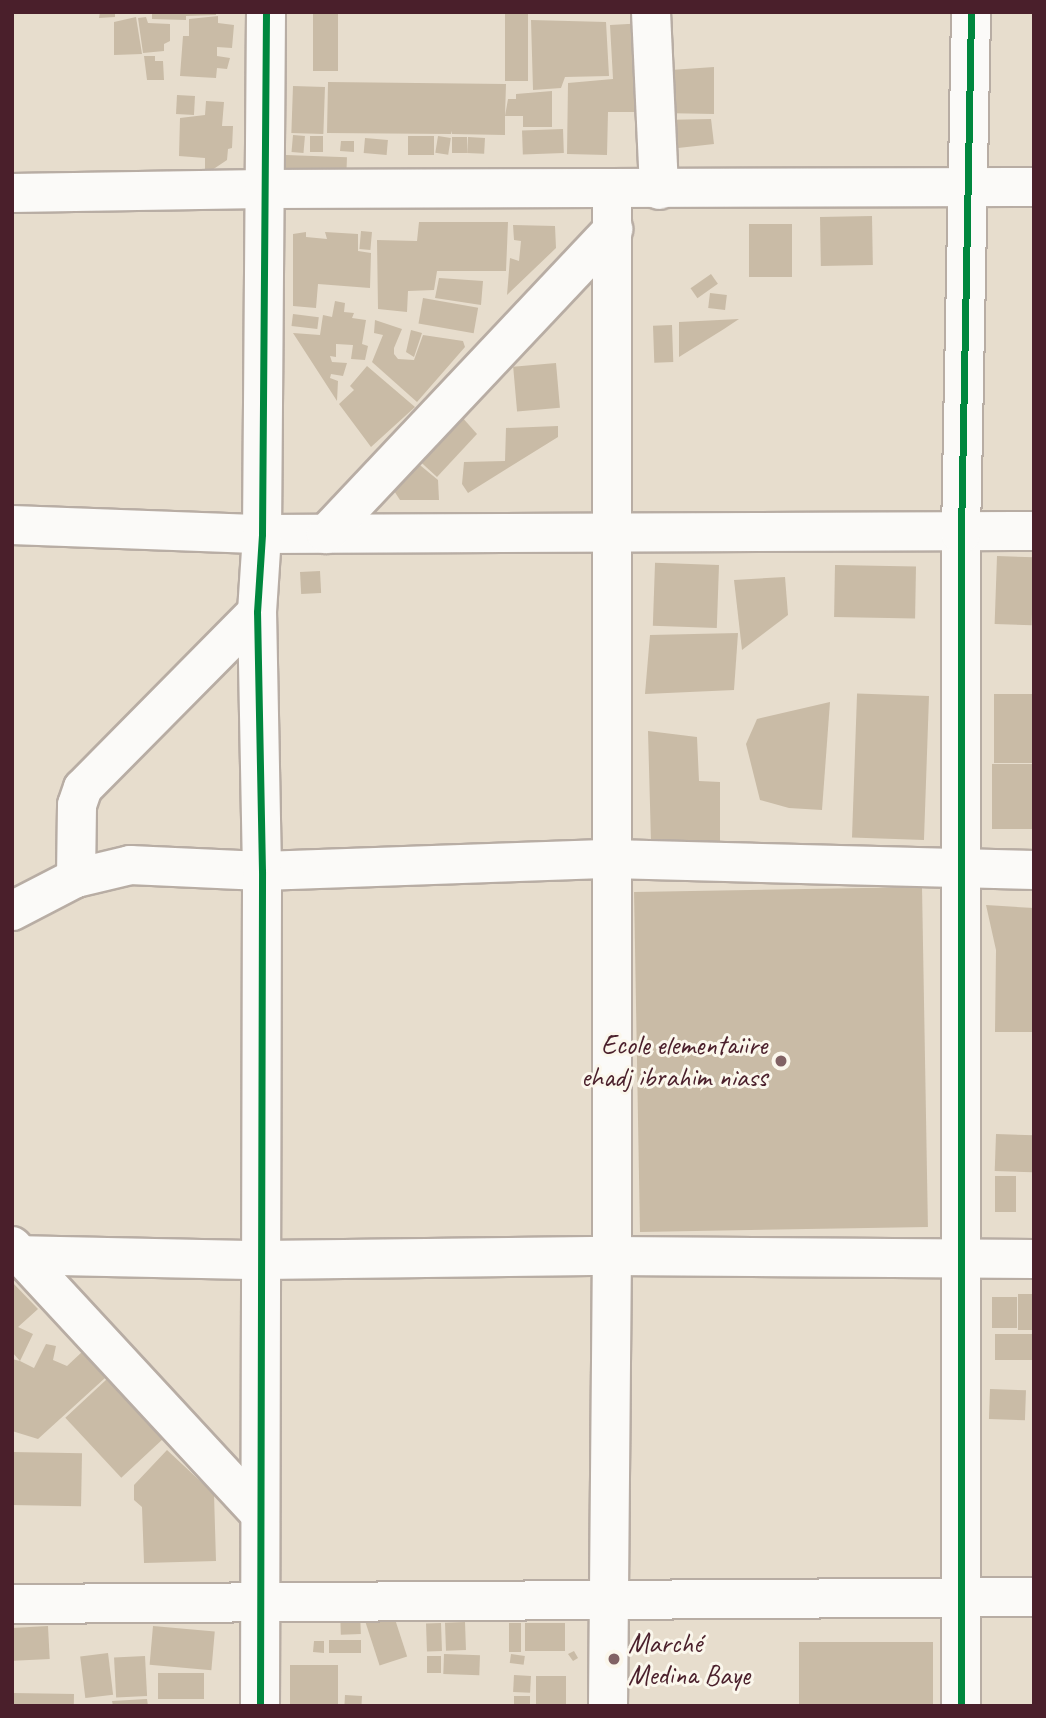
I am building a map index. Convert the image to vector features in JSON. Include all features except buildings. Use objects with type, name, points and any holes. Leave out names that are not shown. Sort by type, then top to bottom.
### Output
[{"type":"street","points":[[260,1706],[258,1512],[262,871],[257,612],[262,534],[265,12]]},
{"type":"street","points":[[651,12],[659,190]]},
{"type":"street","points":[[961,1706],[961,534],[971,12]]},
{"type":"street","points":[[12,193],[263,189],[1034,187]]},
{"type":"street","points":[[608,1706],[612,1256],[612,190]]},
{"type":"street","points":[[326,534],[613,229]]},
{"type":"street","points":[[12,525],[262,534],[961,534],[1034,531]]},
{"type":"street","points":[[76,878],[76,805],[83,788],[257,612]]},
{"type":"street","points":[[12,911],[76,878],[130,865],[262,871],[611,859],[1034,870]]},
{"type":"street","points":[[15,1251],[261,1260],[612,1256],[1034,1259]]},
{"type":"street","points":[[15,1251],[258,1512]]},
{"type":"street","points":[[12,1604],[260,1600],[1034,1597]]},
{"type":"cycle path","points":[[260,1706],[262,871],[257,612],[262,534],[266,12]]},
{"type":"cycle path","points":[[961,1706],[961,534],[971,12]]},
{"type":"place","name":"Ecole elementaiire ehadj ibrahim niass","points":[[781,1061]]},
{"type":"place","name":"Marché Medina Baye","points":[[614,1659]]}]
